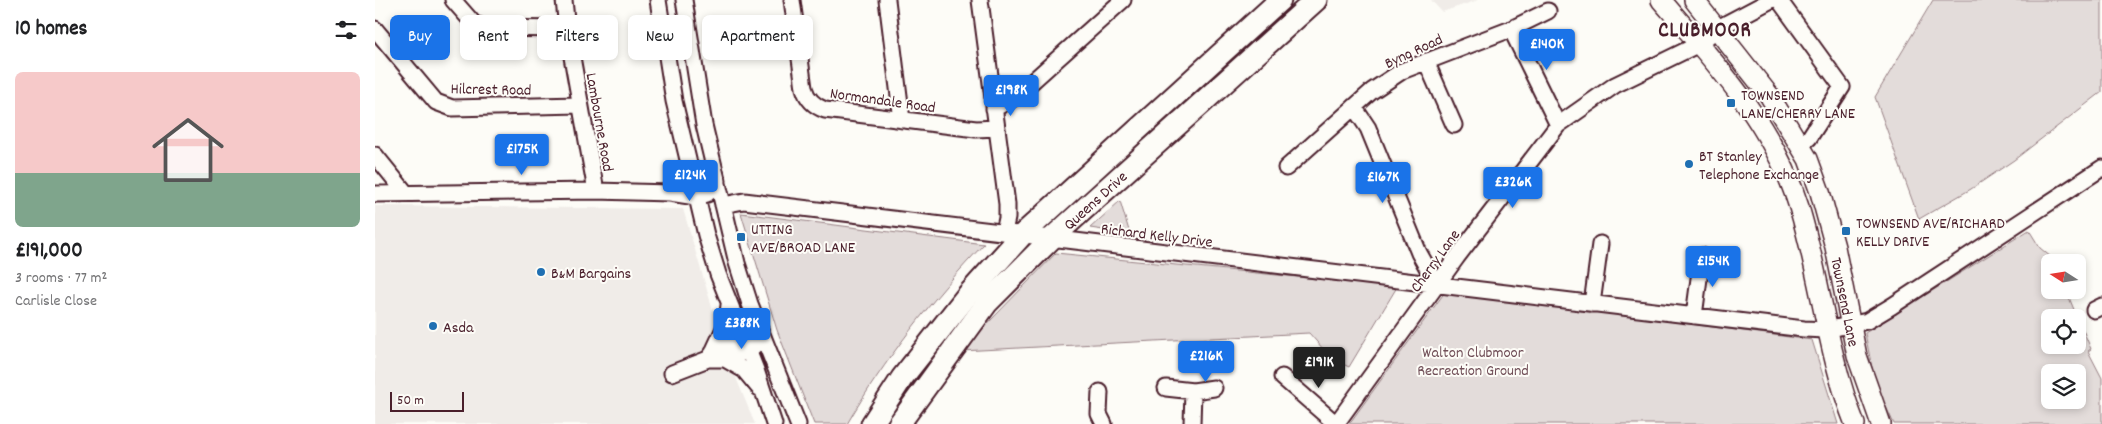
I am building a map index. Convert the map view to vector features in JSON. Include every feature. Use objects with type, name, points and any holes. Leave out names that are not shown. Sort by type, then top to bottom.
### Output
[{"type":"highway","name":"Queens Drive","points":[[872,424],[902,378],[966,297],[1013,233],[1280,0]]},
{"type":"highway","name":"Queens Drive","points":[[899,424],[987,303],[1052,238],[1316,0]]},
{"type":"main road","name":"Townsend Lane","points":[[1661,0],[1736,90],[1778,156],[1799,206],[1826,330],[1841,384],[1855,424]]},
{"type":"main road","name":"Townsend Lane","points":[[1694,0],[1769,95],[1808,158],[1820,192],[1835,247],[1859,365],[1881,424]]},
{"type":"street","points":[[453,0],[474,24],[487,28],[537,29]]},
{"type":"street","name":"Lambourne Road","points":[[564,0],[566,15]]},
{"type":"street","points":[[658,0],[674,101],[694,190],[717,274],[746,344],[774,424]]},
{"type":"street","points":[[684,0],[704,126],[737,263],[763,337],[798,424]]},
{"type":"street","name":"Normandale Road","points":[[792,0],[805,88],[812,102],[825,110],[976,129],[997,128]]},
{"type":"street","points":[[887,0],[902,120]]},
{"type":"street","points":[[980,0],[1007,210],[1013,233]]},
{"type":"street","points":[[995,109],[1015,98],[1123,0]]},
{"type":"street","name":"Cherry Lane","points":[[1336,424],[1437,285],[1558,125],[1615,85],[1699,44],[1718,28],[1771,0]]},
{"type":"street","points":[[1779,0],[1842,87],[1809,138],[1799,144]]},
{"type":"street","name":"Byng Road","points":[[1286,168],[1372,91],[1402,71],[1511,29],[1548,11]]},
{"type":"street","name":"Hilcrest Road","points":[[375,29],[436,102],[452,108],[580,105]]},
{"type":"street","points":[[1511,29],[1558,125]]},
{"type":"street","name":"Lambourne Road","points":[[572,60],[596,191]]},
{"type":"street","points":[[1426,61],[1454,125]]},
{"type":"street","points":[[1354,108],[1368,128],[1419,253],[1437,285]]},
{"type":"street","points":[[375,155],[405,192]]},
{"type":"street","name":"Richard Kelly Drive","points":[[723,205],[744,201],[1804,330],[1826,330],[1867,321],[2102,168]]},
{"type":"street","points":[[375,194],[405,192],[596,191],[670,193],[694,190],[707,194],[718,181]]},
{"type":"street","points":[[1592,304],[1600,244]]},
{"type":"street","points":[[1694,316],[1702,256]]},
{"type":"street","points":[[716,356],[727,322],[728,300]]},
{"type":"street","points":[[672,374],[763,337]]},
{"type":"street","points":[[716,356],[744,370],[762,390]]},
{"type":"street","points":[[1282,378],[1336,424]]},
{"type":"street","points":[[1166,388],[1193,391],[1214,388]]},
{"type":"street","points":[[1193,391],[1193,424]]},
{"type":"street","points":[[1100,392],[1099,414],[1104,424]]},
{"type":"shaded area","points":[[1431,0],[1478,0],[1442,12]]},
{"type":"shaded area","points":[[375,206],[683,209],[725,351],[755,424],[375,424]]},
{"type":"green space","points":[[1933,0],[2102,0],[2102,92],[2014,160],[1971,189],[1919,219],[1875,97]]},
{"type":"green space","points":[[1120,201],[1130,234],[1090,228]]},
{"type":"green space","points":[[741,213],[984,244],[910,330],[847,424],[814,424],[777,330]]},
{"type":"green space","points":[[2029,230],[2040,248],[2047,254],[2041,254],[2041,299],[2070,299],[2074,309],[2041,309],[2041,354],[2086,354],[2086,337],[2091,349],[2088,351],[2102,378],[2102,424],[1894,424],[1875,383],[1865,333]]},
{"type":"green space","points":[[1056,253],[1397,287],[1349,367],[1332,359],[1309,333],[961,351]]},
{"type":"green space","name":"Walton Clubmoor Recreation Ground","points":[[1445,292],[1812,340],[1838,424],[1349,424]]},
{"type":"place","name":"TOWNSEND LANE/CHERRY LANE","points":[[1731,103]]},
{"type":"place","name":"BT Stanley Telephone Exchange","points":[[1689,164]]},
{"type":"place","name":"TOWNSEND AVE/RICHARD KELLY DRIVE","points":[[1846,231]]},
{"type":"place","name":"UTTING AVE/BROAD LANE","points":[[741,237]]},
{"type":"place","name":"B&M Bargains","points":[[541,272]]},
{"type":"place","name":"Asda","points":[[433,326]]},
{"type":"district","name":"CLUBMOOR","points":[[1705,29]]}]
